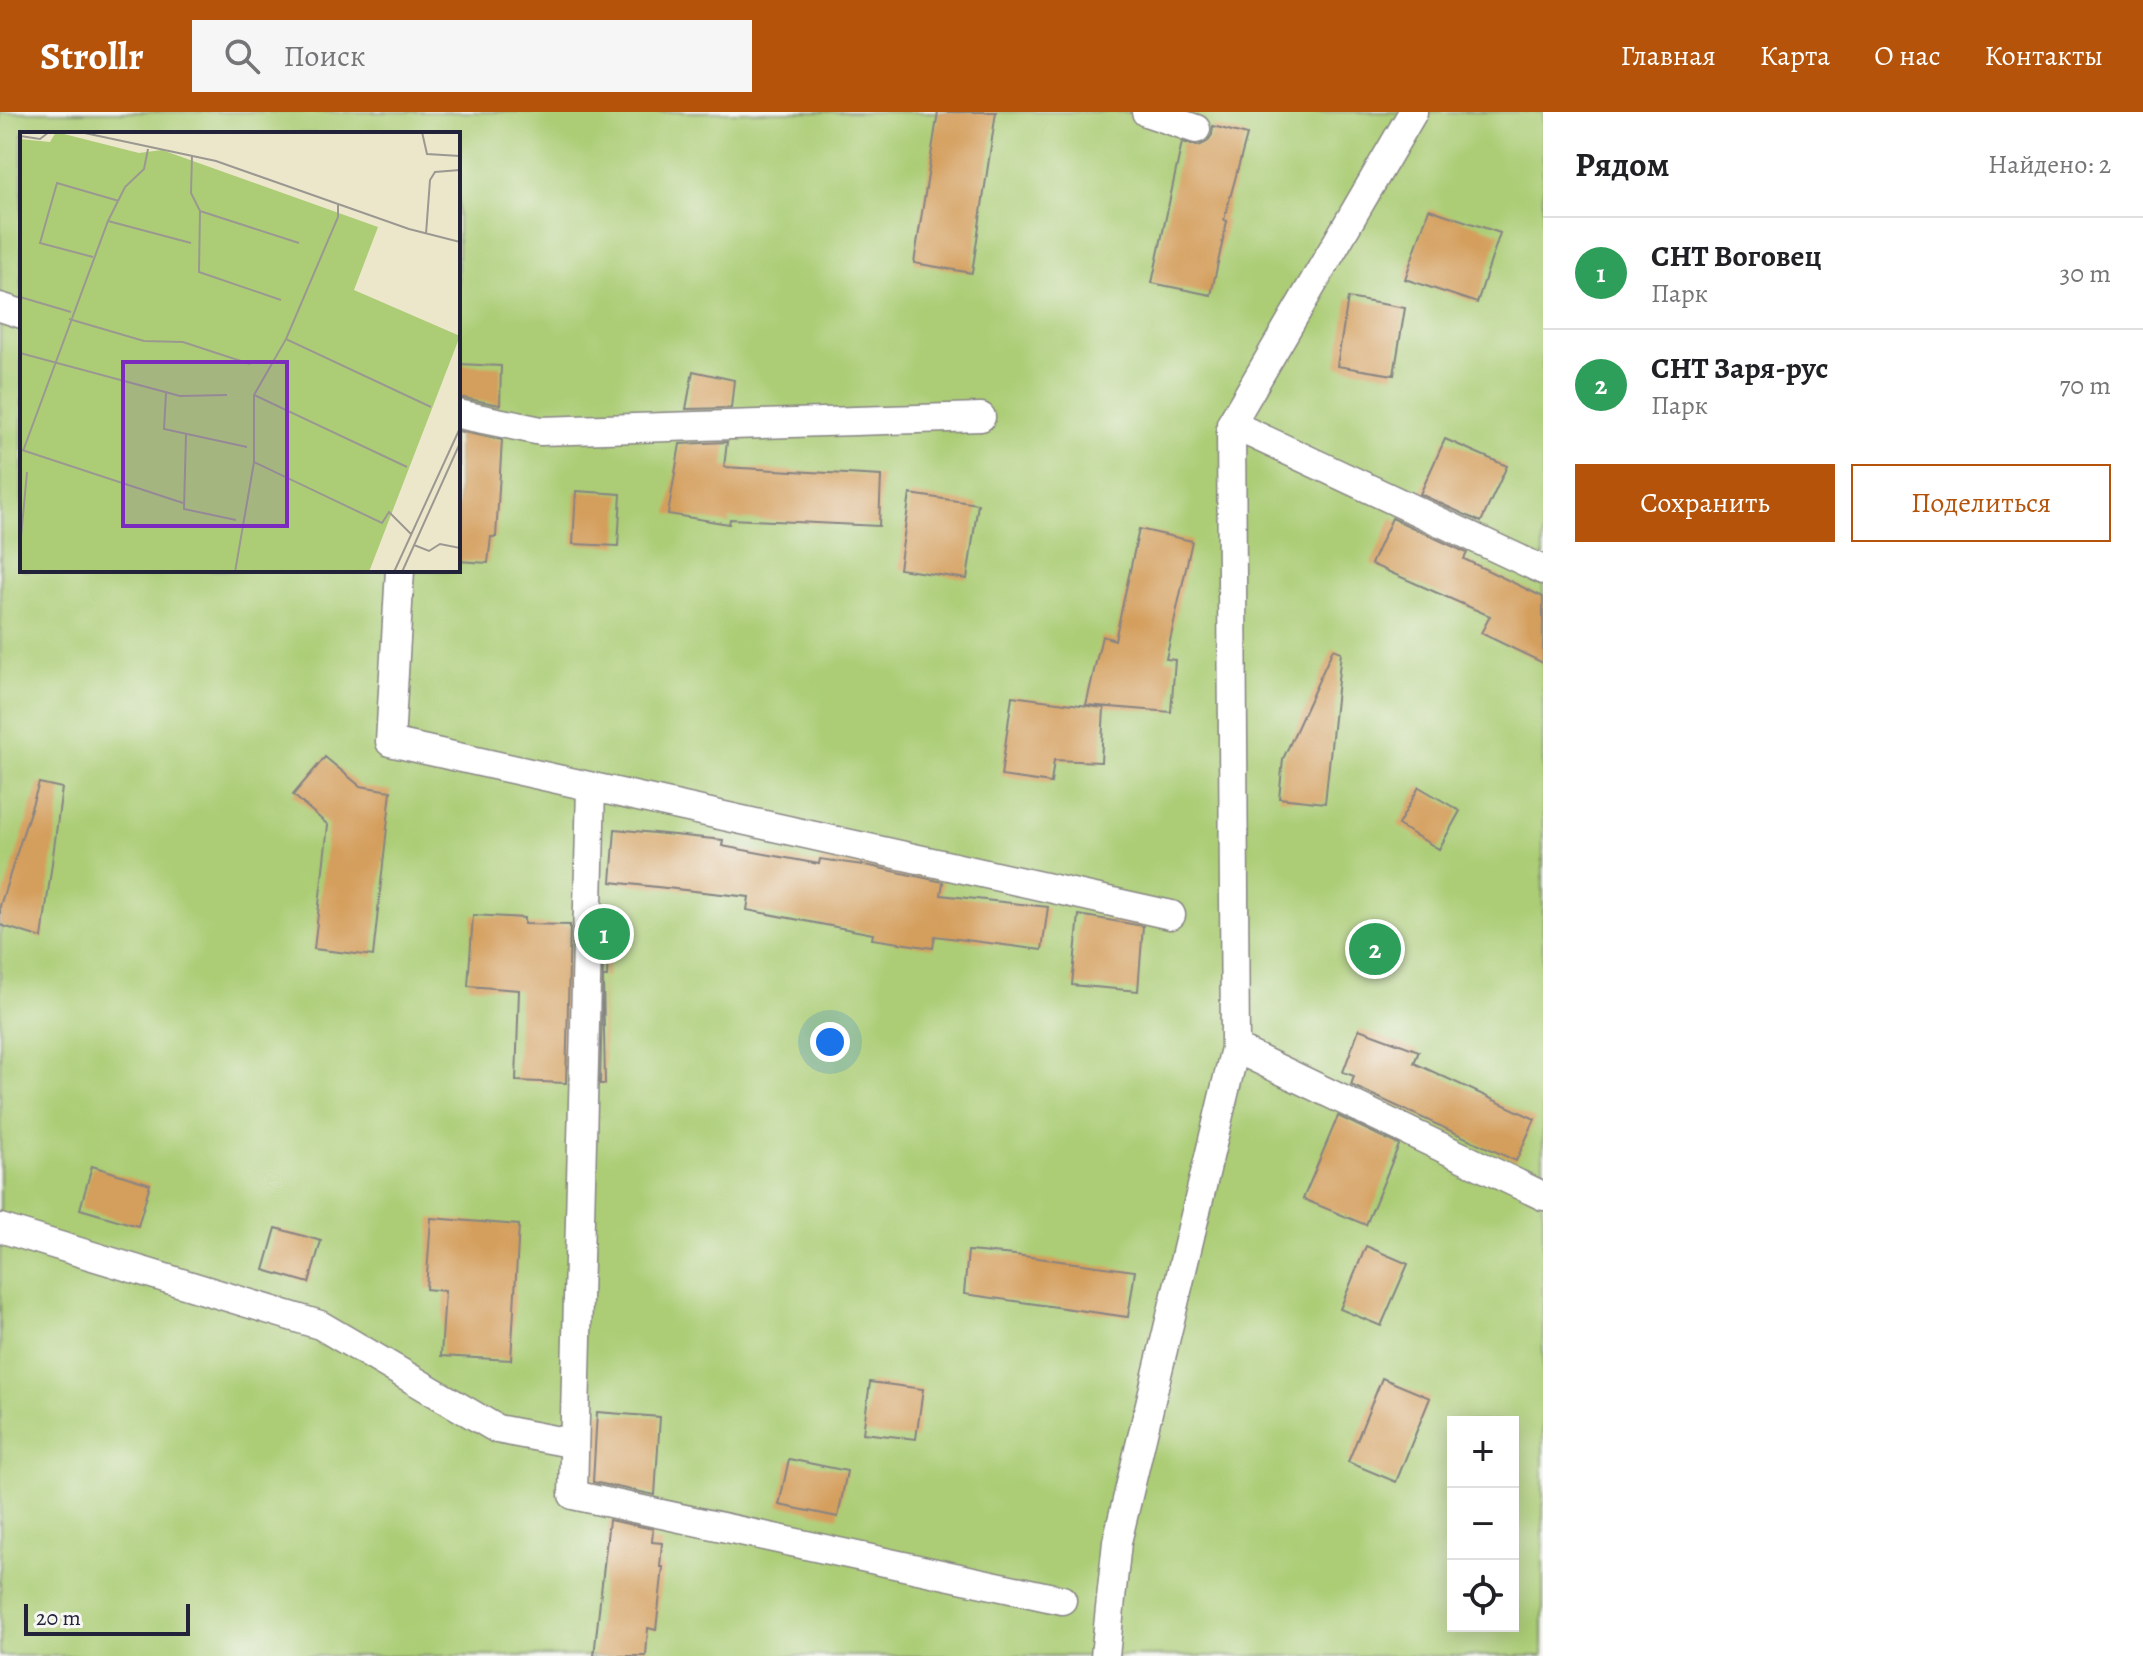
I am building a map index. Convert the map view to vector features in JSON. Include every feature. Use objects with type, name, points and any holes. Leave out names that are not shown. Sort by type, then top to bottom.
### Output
[{"type":"lane","points":[[1146,112],[1196,129]]},
{"type":"lane","points":[[1105,1656],[1117,1542],[1235,1048],[1231,424],[1413,112]]},
{"type":"lane","points":[[0,307],[20,313]]},
{"type":"lane","points":[[460,414],[541,431],[981,417]]},
{"type":"lane","points":[[1231,424],[1543,570]]},
{"type":"lane","points":[[400,572],[390,742],[1171,915]]},
{"type":"lane","points":[[591,787],[573,1495],[1062,1600]]},
{"type":"lane","points":[[1235,1048],[1543,1196]]},
{"type":"lane","points":[[0,1228],[320,1325],[497,1429],[565,1442]]},
{"type":"green space","points":[[0,112],[1543,112],[1543,1656],[0,1656]]},
{"type":"building","points":[[938,112],[996,112],[972,273],[914,263]]},
{"type":"building","points":[[1213,126],[1247,135],[1224,220],[1227,221],[1211,295],[1152,283],[1182,142],[1199,146],[1207,142]]},
{"type":"building","points":[[1429,209],[1500,233],[1477,303],[1405,279]]},
{"type":"building","points":[[1348,298],[1405,308],[1394,375],[1337,366]]},
{"type":"building","points":[[460,364],[501,366],[500,405],[460,397]]},
{"type":"building","points":[[693,371],[734,380],[731,408],[686,409]]},
{"type":"building","points":[[460,431],[502,440],[496,537],[491,537],[488,563],[460,561]]},
{"type":"building","points":[[1445,439],[1507,466],[1481,522],[1420,494]]},
{"type":"building","points":[[727,442],[724,467],[881,476],[879,526],[730,519],[729,524],[668,514],[680,444]]},
{"type":"building","points":[[576,491],[621,494],[618,546],[573,544]]},
{"type":"building","points":[[910,494],[978,504],[967,579],[899,569]]},
{"type":"building","points":[[1392,518],[1467,553],[1464,559],[1543,597],[1543,663],[1481,633],[1490,616],[1371,564]]},
{"type":"building","points":[[1139,529],[1192,541],[1166,659],[1175,660],[1171,712],[1086,705],[1102,636],[1115,640]]},
{"type":"building","points":[[1333,649],[1341,652],[1325,803],[1279,798],[1283,759]]},
{"type":"building","points":[[1012,696],[1104,708],[1101,762],[1054,760],[1051,783],[1001,776]]},
{"type":"building","points":[[325,757],[360,786],[391,791],[373,956],[314,949],[328,825],[293,795]]},
{"type":"building","points":[[39,783],[62,788],[42,938],[0,925],[0,906]]},
{"type":"building","points":[[1419,787],[1460,811],[1439,849],[1398,825]]},
{"type":"building","points":[[615,829],[723,840],[722,846],[819,864],[820,859],[870,866],[943,882],[941,895],[1048,907],[1042,950],[935,936],[933,948],[872,939],[873,934],[747,910],[749,897],[611,882]]},
{"type":"building","points":[[473,915],[524,918],[524,924],[570,925],[566,1083],[516,1081],[519,990],[468,986]]},
{"type":"building","points":[[1079,915],[1143,926],[1138,991],[1072,985]]},
{"type":"building","points":[[604,926],[609,926],[607,977],[603,977],[605,1084],[600,1084]]},
{"type":"building","points":[[1359,1029],[1419,1051],[1414,1063],[1535,1119],[1516,1161],[1351,1085],[1354,1076],[1343,1072]]},
{"type":"building","points":[[1338,1116],[1399,1145],[1366,1225],[1303,1199]]},
{"type":"building","points":[[92,1166],[150,1184],[138,1226],[80,1209]]},
{"type":"building","points":[[431,1218],[519,1225],[511,1360],[441,1356],[445,1291],[426,1289]]},
{"type":"building","points":[[276,1228],[321,1241],[309,1283],[264,1270]]},
{"type":"building","points":[[1366,1246],[1408,1264],[1381,1326],[1340,1309]]},
{"type":"building","points":[[968,1251],[1135,1271],[1128,1317],[964,1294]]},
{"type":"building","points":[[1382,1378],[1430,1398],[1396,1482],[1348,1462]]},
{"type":"building","points":[[870,1382],[923,1389],[916,1439],[863,1433]]},
{"type":"building","points":[[597,1412],[660,1417],[655,1495],[593,1482]]},
{"type":"building","points":[[789,1459],[847,1471],[838,1517],[779,1505]]},
{"type":"building","points":[[609,1520],[653,1529],[652,1542],[662,1543],[660,1567],[663,1567],[656,1630],[648,1628],[646,1656],[594,1656]]},
{"type":"place","name":"СНТ Воговец","points":[[604,934]]},
{"type":"place","name":"СНТ Заря-рус","points":[[1375,949]]}]
